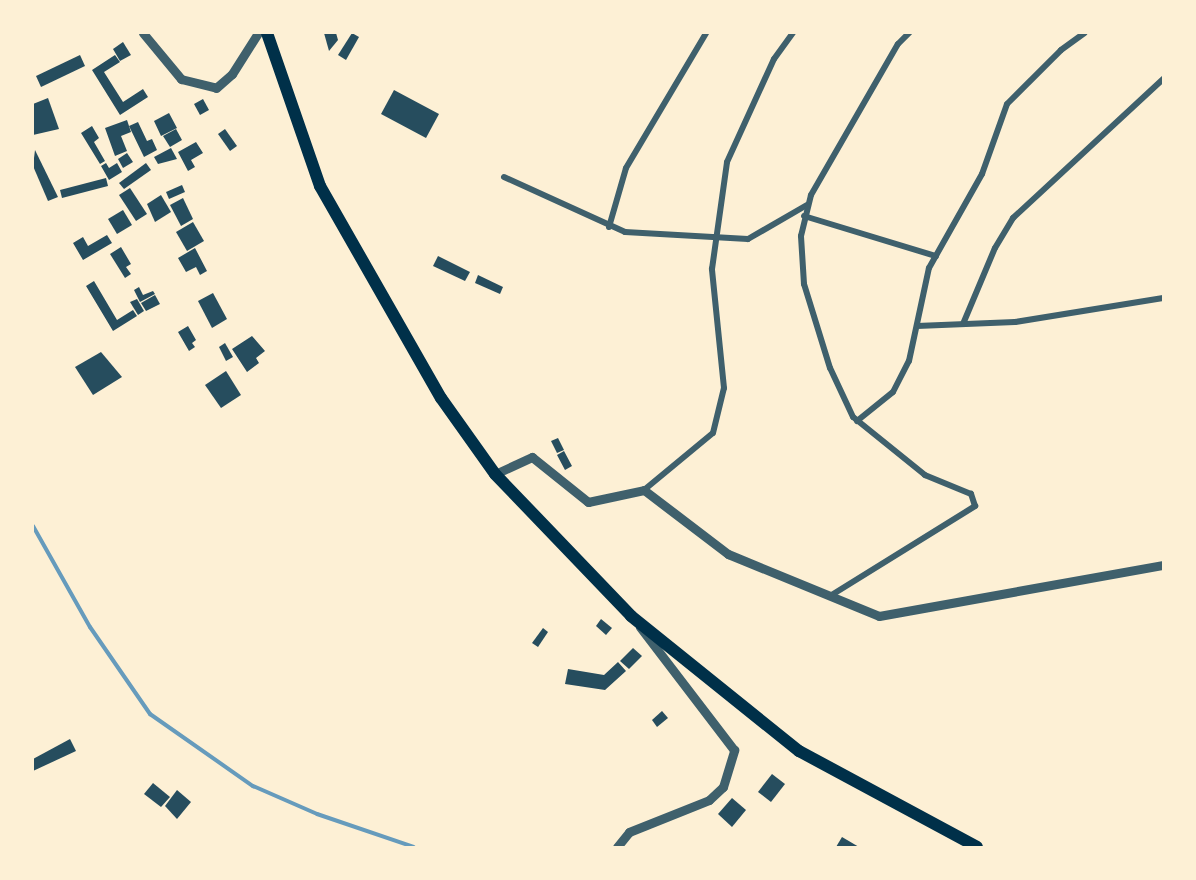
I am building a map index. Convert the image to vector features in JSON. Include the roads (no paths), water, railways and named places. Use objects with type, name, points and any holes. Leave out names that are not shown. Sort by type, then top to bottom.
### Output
[{"type":"highway","points":[[267,33],[320,186],[441,398],[495,474],[631,616],[799,751],[978,847]]},
{"type":"street","points":[[143,33],[181,79],[216,88],[232,74],[258,33]]},
{"type":"street","points":[[609,227],[626,168],[706,33]]},
{"type":"street","points":[[495,474],[532,457],[588,502],[644,490],[713,433],[724,388],[712,269],[727,162],[774,59],[793,33]]},
{"type":"street","points":[[829,596],[975,506],[971,494],[926,475],[857,421],[830,368],[808,305],[801,236],[807,205],[892,54],[909,33]]},
{"type":"street","points":[[857,421],[893,392],[909,361],[929,268],[982,174],[1006,104],[1061,50],[1084,33]]},
{"type":"street","points":[[963,324],[995,248],[1013,218],[1163,79]]},
{"type":"street","points":[[504,177],[609,227],[625,232],[716,239],[756,237],[789,212],[807,205]]},
{"type":"street","points":[[804,216],[936,256]]},
{"type":"street","points":[[918,326],[1066,316],[1163,298]]},
{"type":"street","points":[[644,490],[728,554],[879,616],[1163,565]]},
{"type":"street","points":[[618,846],[629,832],[709,800],[723,787],[734,750],[631,616]]},
{"type":"waterway","points":[[33,526],[90,627],[150,714],[253,786],[317,814],[414,847]]}]
